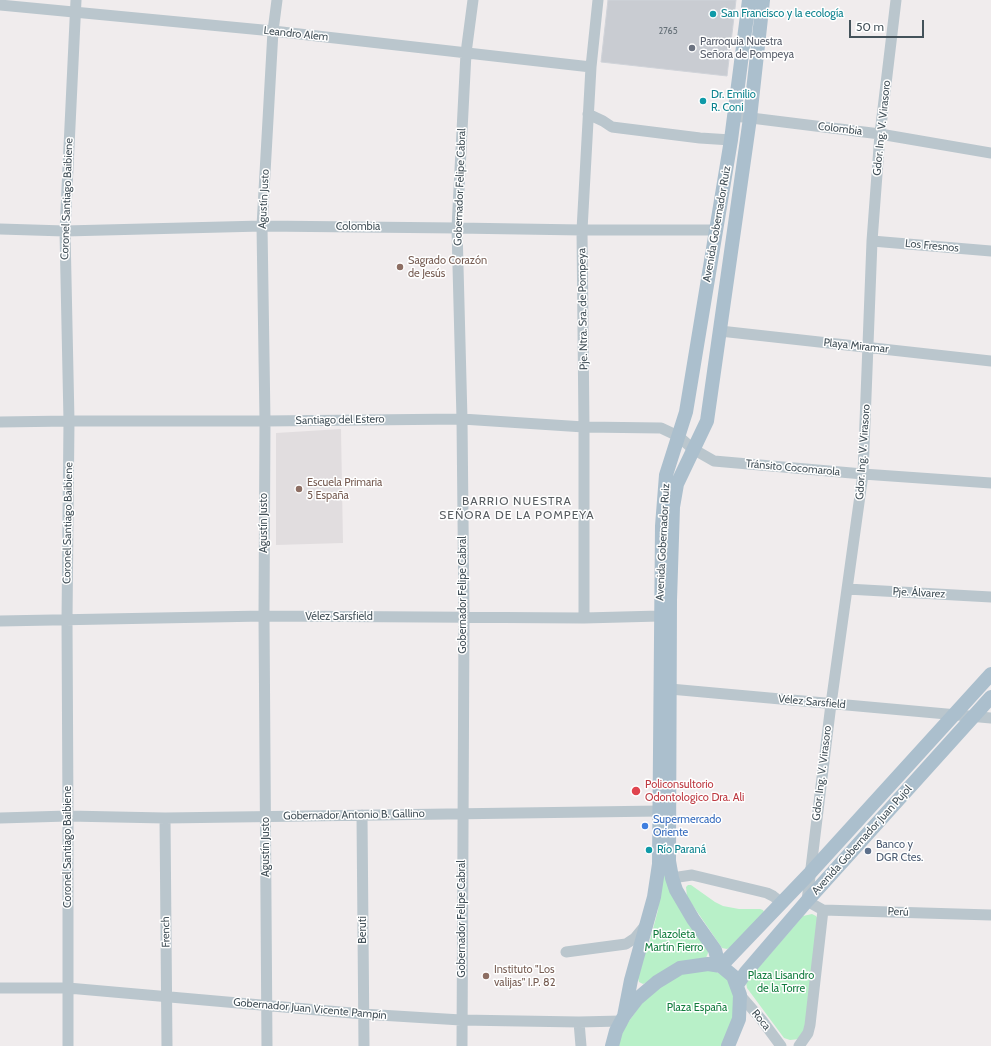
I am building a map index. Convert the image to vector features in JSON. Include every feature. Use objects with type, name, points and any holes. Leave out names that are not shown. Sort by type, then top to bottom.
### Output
[{"type":"main road","name":"Avenida Gobernador Ruiz","points":[[622,1018],[654,898],[659,864],[660,616],[662,526],[666,476],[686,412],[735,116],[749,0]]},
{"type":"main road","name":"Avenida Gobernador Ruiz","points":[[719,965],[715,950],[682,902],[672,878],[670,861],[670,600],[674,507],[678,484],[706,421],[750,118],[763,0]]},
{"type":"main road","name":"Avenida Gobernador Juan Pujol","points":[[719,965],[782,903],[991,674]]},
{"type":"main road","name":"Avenida Gobernador Juan Pujol","points":[[739,990],[746,972],[807,901],[972,716],[991,697]]},
{"type":"main road","points":[[612,1046],[622,1018],[637,999],[657,982],[680,968],[695,965],[719,965],[733,976],[739,990],[739,1020],[728,1046]]},
{"type":"street","name":"Coronel Santiago Baibiene","points":[[68,1046],[67,620],[69,421],[65,231],[74,12],[76,0]]},
{"type":"street","name":"Agustín Justo","points":[[267,1046],[264,616],[265,421],[262,226],[273,31],[277,0]]},
{"type":"street","name":"Gobernador Felipe Cabral","points":[[462,1046],[464,617],[462,419],[457,228],[466,53],[473,0]]},
{"type":"street","name":"Pje. Ntra. Sra. de Pompeya","points":[[584,618],[582,230],[591,67],[598,0]]},
{"type":"street","name":"Gdor. Ing. V. Virasoro","points":[[807,901],[831,704],[863,474],[872,241],[880,134],[896,0]]},
{"type":"street","name":"Leandro Alem","points":[[0,5],[273,31],[591,67]]},
{"type":"street","points":[[588,114],[612,127],[700,138],[731,140]]},
{"type":"street","name":"Colombia","points":[[735,116],[880,134],[991,151]]},
{"type":"street","name":"Colombia","points":[[0,229],[65,231],[262,226],[716,230]]},
{"type":"street","name":"Los Fresnos","points":[[872,241],[991,251]]},
{"type":"street","name":"Playa Miramar","points":[[720,331],[991,361]]},
{"type":"street","name":"Santiago del Estero","points":[[0,422],[462,419],[584,427],[661,428],[678,436]]},
{"type":"street","name":"Tránsito Cocomarola","points":[[678,436],[694,449],[714,461],[991,483]]},
{"type":"street","name":"Pje. Álvarez","points":[[847,589],[991,597]]},
{"type":"street","points":[[660,616],[670,600]]},
{"type":"street","name":"Vélez Sarsfield","points":[[0,621],[264,616],[584,618],[660,616]]},
{"type":"street","name":"Vélez Sarsfield","points":[[670,689],[953,715]]},
{"type":"street","points":[[953,715],[991,718]]},
{"type":"street","name":"Gobernador Antonio B. Gallino","points":[[0,818],[68,816],[165,818],[660,811]]},
{"type":"street","name":"Beruti","points":[[362,815],[364,1046]]},
{"type":"street","name":"French","points":[[165,818],[167,1046]]},
{"type":"street","points":[[672,878],[685,875],[696,876],[767,893],[782,903]]},
{"type":"street","name":"Perú","points":[[807,901],[823,910],[991,916]]},
{"type":"street","points":[[799,1046],[808,1033],[810,1025],[823,910]]},
{"type":"street","points":[[566,952],[626,944],[635,938],[648,921]]},
{"type":"street","name":"Gobernador Juan Vicente Pampín","points":[[0,988],[68,988],[363,1014],[461,1020],[579,1022],[622,1018]]},
{"type":"street","name":"Roca","points":[[739,990],[781,1046]]},
{"type":"street","points":[[579,1022],[581,1046]]},
{"type":"shaded area","points":[[341,429],[343,543],[276,545],[276,433]]},
{"type":"green space","name":"Plazoleta Martín Fierro","points":[[663,854],[708,949],[708,953],[706,958],[643,984],[639,982],[638,973],[650,940],[658,910]]},
{"type":"green space","points":[[691,885],[723,906],[739,909],[760,909],[764,912],[732,947],[727,949],[722,948],[687,897],[686,887]]},
{"type":"green space","name":"Plaza Lisandro de la Torre","points":[[812,914],[818,919],[807,1027],[799,1039],[790,1040],[784,1038],[747,988],[746,982],[803,916]]},
{"type":"green space","name":"Plaza España","points":[[702,970],[714,971],[721,974],[728,980],[734,989],[735,1013],[723,1046],[617,1046],[624,1028],[647,996],[681,974]]},
{"type":"building","name":"Parroquia Nuestra Señora de Pompeya","points":[[608,0],[736,0],[727,76],[601,62]]},
{"type":"place","name":"San Francisco y la ecología","points":[[713,14]]},
{"type":"place","name":"Parroquia Nuestra Señora de Pompeya","points":[[692,48]]},
{"type":"place","name":"Dr. Emilio R. Coni","points":[[703,101]]},
{"type":"place","name":"Sagrado Corazón de Jesús","points":[[400,267]]},
{"type":"place","name":"Escuela Primaria 5 España","points":[[299,489]]},
{"type":"place","name":"Policonsultorio Odontologico Dra. Ali","points":[[636,791]]},
{"type":"place","name":"Supermercado Oriente","points":[[645,826]]},
{"type":"place","name":"Río Paraná","points":[[649,850]]},
{"type":"place","name":"Banco y DGR Ctes.","points":[[868,851]]},
{"type":"place","name":"Instituto \"Los valijas\" I.P. 82","points":[[486,976]]},
{"type":"district","name":"BARRIO NUESTRA SEÑORA DE LA POMPEYA","points":[[517,508]]}]
